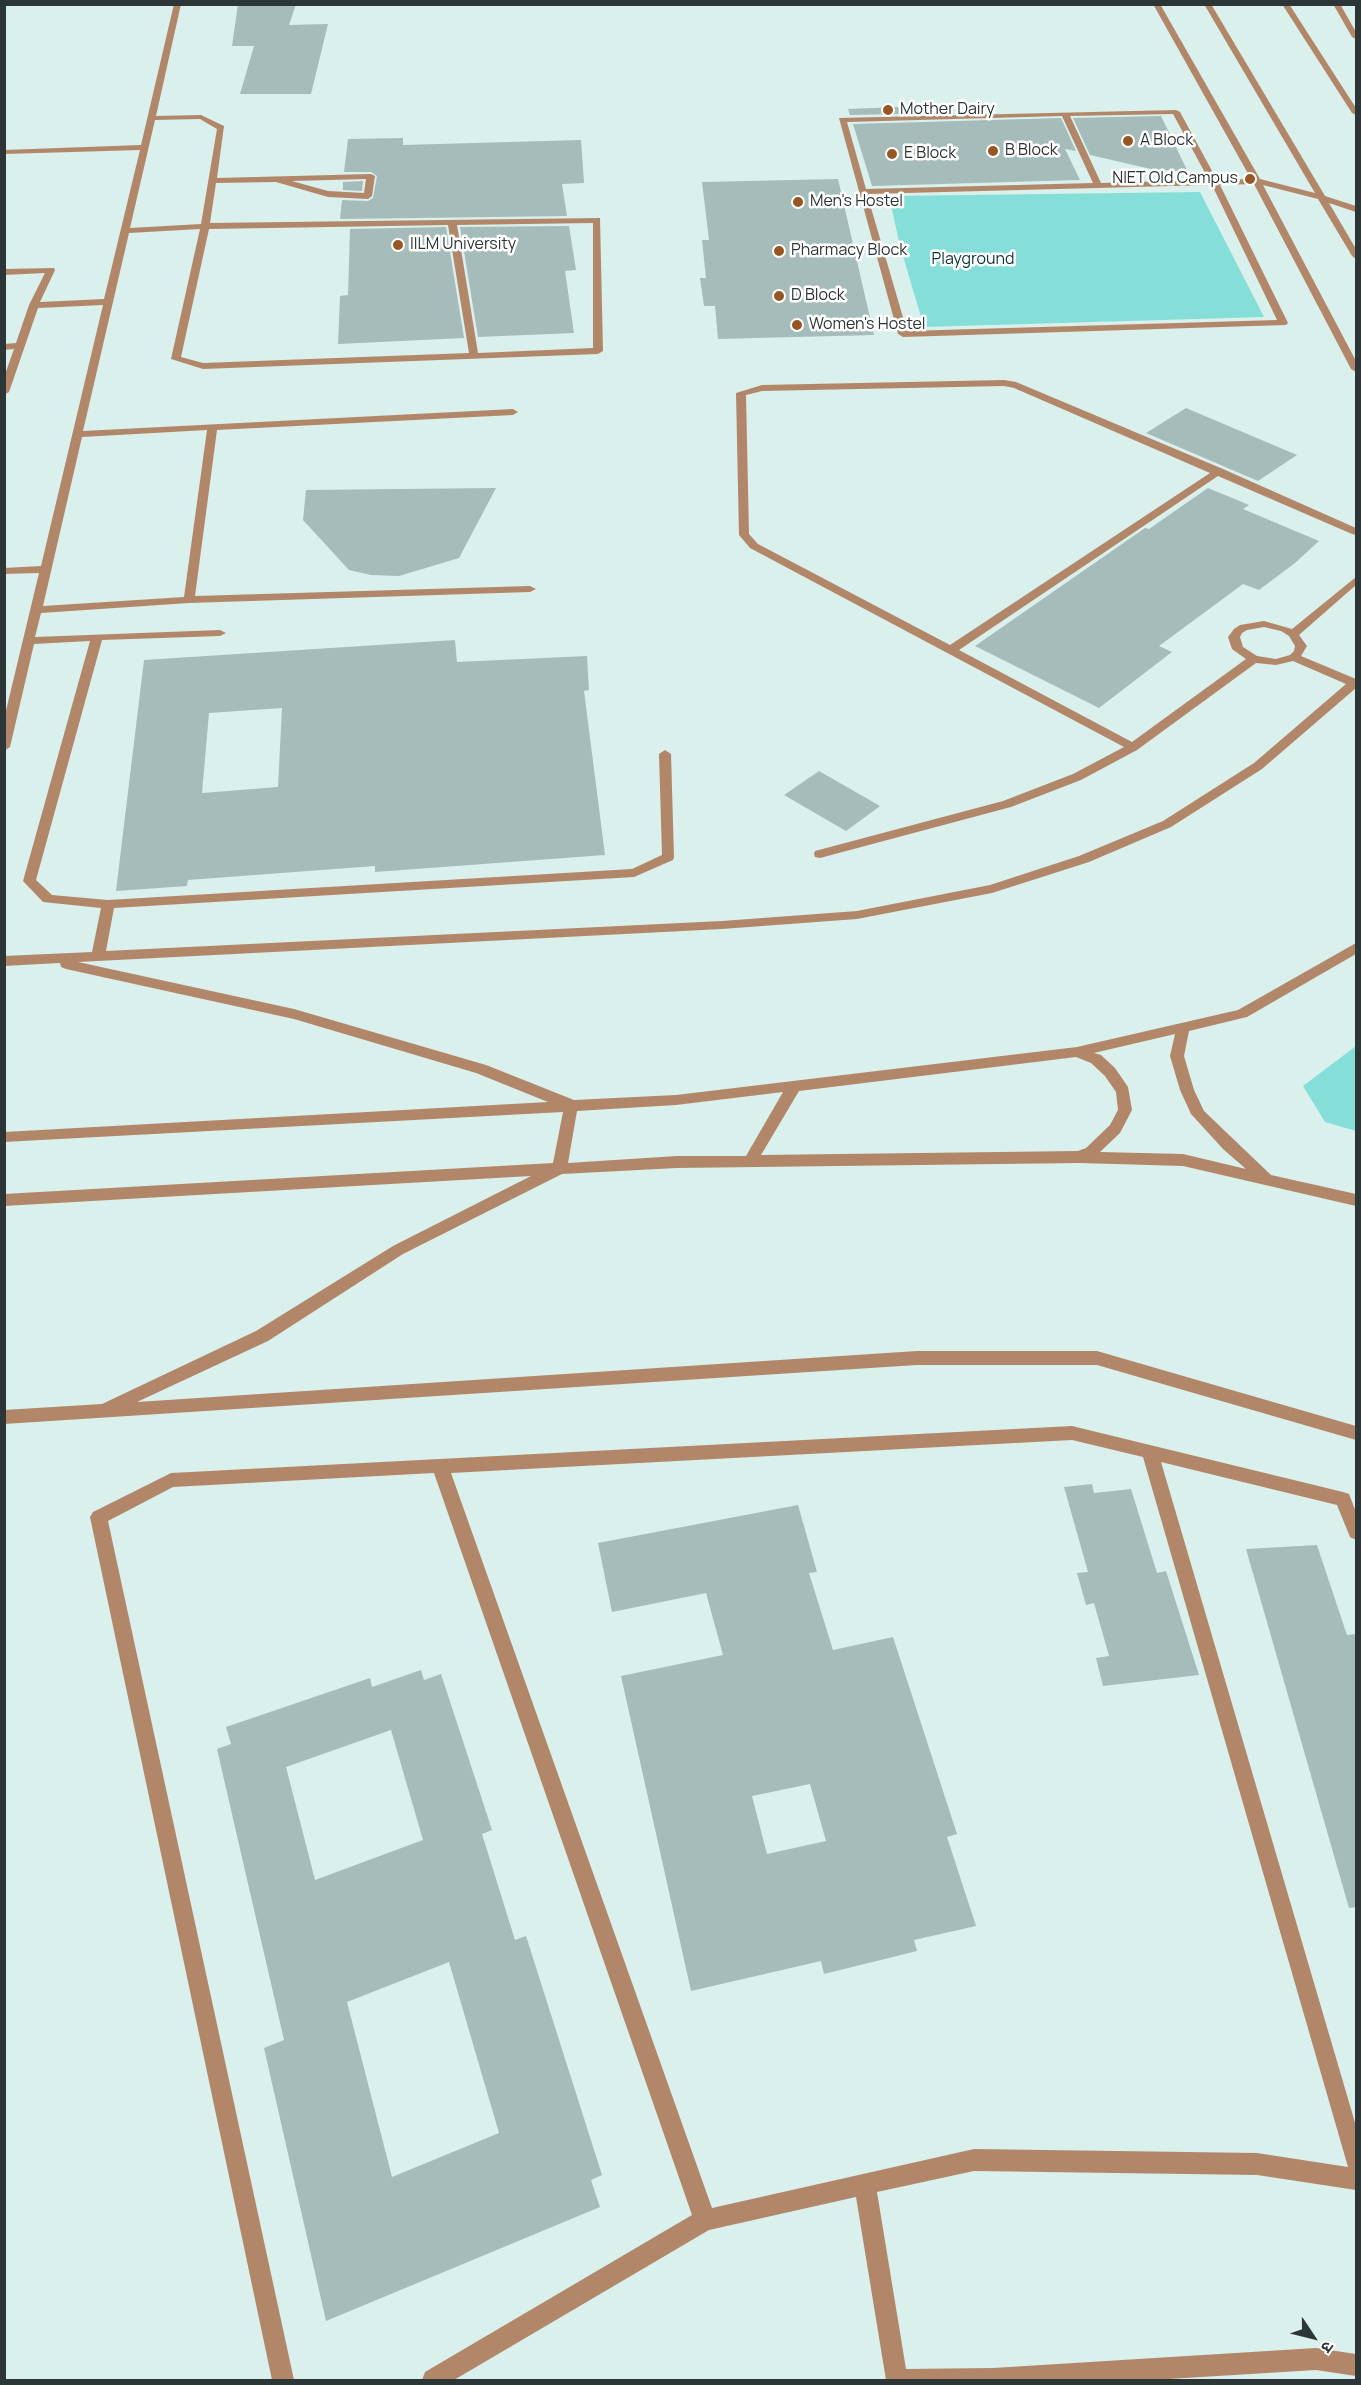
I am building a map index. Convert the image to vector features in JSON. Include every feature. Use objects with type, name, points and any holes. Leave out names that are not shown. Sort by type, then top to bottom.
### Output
[{"type":"street","points":[[4,747],[178,4]]},
{"type":"street","points":[[1156,4],[1257,181],[1356,369]]},
{"type":"street","points":[[1207,4],[1356,256]]},
{"type":"street","points":[[1285,4],[1356,113]]},
{"type":"street","points":[[1336,4],[1356,37]]},
{"type":"street","points":[[1176,112],[1215,183],[1283,323],[903,334],[842,120],[1176,112]]},
{"type":"street","points":[[1065,114],[1098,185]]},
{"type":"street","points":[[125,231],[205,226],[597,220],[598,351],[203,366],[176,359],[205,226],[221,128],[201,117],[153,118]]},
{"type":"street","points":[[4,152],[145,147]]},
{"type":"street","points":[[213,181],[276,179],[347,177],[371,176],[368,196],[328,194],[276,179]]},
{"type":"street","points":[[862,192],[1257,181],[1356,209]]},
{"type":"street","points":[[452,222],[474,355]]},
{"type":"street","points":[[4,272],[51,270],[34,305],[4,392]]},
{"type":"street","points":[[34,305],[109,302]]},
{"type":"street","points":[[4,346],[20,346]]},
{"type":"street","points":[[1133,747],[754,546],[744,535],[741,393],[762,388],[1004,383],[1016,385],[1356,532]]},
{"type":"street","points":[[78,434],[513,412]]},
{"type":"street","points":[[189,600],[212,427]]},
{"type":"street","points":[[951,650],[1219,471]]},
{"type":"street","points":[[4,571],[46,569]]},
{"type":"street","points":[[1293,634],[1356,580]]},
{"type":"street","points":[[36,610],[189,600],[530,589]]},
{"type":"street","points":[[4,961],[722,925],[846,916],[992,889],[1084,859],[1167,824],[1258,766],[1356,683],[1294,657],[1276,662],[1254,659],[1238,649],[1234,643],[1234,637],[1244,627],[1264,624],[1285,629],[1293,634],[1300,646],[1294,657]]},
{"type":"street","points":[[29,641],[220,633]]},
{"type":"street","points":[[97,637],[29,880],[48,899],[108,904],[234,894],[634,873],[668,857],[665,754]]},
{"type":"street","points":[[820,854],[1006,804],[1077,777],[1133,747],[1254,659]]},
{"type":"street","points":[[98,957],[108,904]]},
{"type":"street","points":[[4,1137],[676,1100],[1077,1052],[1242,1014],[1356,948]]},
{"type":"street","points":[[45,959],[294,1014],[481,1069],[571,1106]]},
{"type":"street","points":[[1184,1028],[1177,1056],[1187,1090],[1198,1114],[1228,1145],[1267,1179]]},
{"type":"street","points":[[1077,1052],[1096,1059],[1110,1072],[1123,1091],[1125,1110],[1115,1129],[1091,1152],[1080,1157]]},
{"type":"street","points":[[750,1161],[794,1086]]},
{"type":"street","points":[[559,1169],[571,1106]]},
{"type":"street","points":[[4,1200],[677,1162],[1080,1157],[1182,1160],[1356,1200]]},
{"type":"street","points":[[100,1411],[262,1336],[398,1250],[559,1169]]},
{"type":"street","points":[[4,1417],[917,1358],[1097,1358],[1356,1433]]},
{"type":"street","points":[[283,2380],[99,1517],[171,1480],[1072,1433],[1343,1499],[1356,1532]]},
{"type":"street","points":[[1150,1452],[1356,2162]]},
{"type":"street","points":[[440,1466],[705,2220]]},
{"type":"street","points":[[433,2380],[705,2220],[974,2160],[1257,2164],[1356,2179]]},
{"type":"street","points":[[865,2184],[899,2380],[1005,2378],[1316,2359],[1356,2365]]},
{"type":"green space","name":"Playground","points":[[1200,192],[1264,317],[924,327],[900,246],[889,196]]},
{"type":"green space","points":[[1356,1046],[1356,1131],[1325,1122],[1303,1086]]},
{"type":"building","points":[[238,4],[296,4],[289,25],[328,24],[311,94],[240,94],[254,46],[232,46]]},
{"type":"building","points":[[899,107],[901,114],[850,115],[848,109]]},
{"type":"building","name":"A Block","points":[[1161,116],[1188,172],[1151,169],[1090,155],[1073,118]]},
{"type":"building","name":"B Block","points":[[1061,118],[1076,151],[1065,149],[1080,180],[872,186],[853,124]]},
{"type":"building","points":[[403,138],[403,145],[581,140],[584,183],[562,184],[567,216],[340,219],[342,200],[368,201],[373,198],[377,176],[371,172],[344,172],[348,139]]},
{"type":"building","points":[[838,179],[874,335],[718,339],[715,306],[704,306],[700,278],[706,278],[702,240],[709,240],[702,182]]},
{"type":"building","points":[[363,181],[362,191],[343,190],[343,182]]},
{"type":"building","points":[[569,226],[576,270],[565,271],[574,333],[478,337],[460,227]]},
{"type":"building","points":[[446,227],[464,338],[338,344],[340,296],[348,295],[350,229]]},
{"type":"building","points":[[1186,408],[1297,455],[1258,481],[1146,433]]},
{"type":"building","points":[[496,488],[459,558],[399,576],[371,575],[349,570],[303,520],[306,490]]},
{"type":"building","points":[[1208,488],[1249,505],[1243,509],[1319,541],[1295,563],[1259,590],[1243,584],[1159,646],[1172,652],[1099,708],[975,646],[1145,528],[1149,529]]},
{"type":"building","points":[[455,640],[457,662],[587,656],[589,690],[584,691],[605,855],[375,872],[375,866],[188,880],[187,886],[116,891],[144,660]],"holes":[[[282,708],[278,787],[202,793],[209,713]]]},
{"type":"building","points":[[819,771],[880,806],[846,831],[784,795]]},
{"type":"building","points":[[1092,1484],[1094,1493],[1131,1489],[1157,1573],[1166,1571],[1199,1675],[1103,1686],[1096,1658],[1109,1656],[1094,1603],[1086,1605],[1077,1573],[1088,1572],[1064,1487]]},
{"type":"building","points":[[798,1505],[817,1572],[809,1573],[833,1650],[893,1637],[957,1834],[947,1837],[976,1926],[914,1940],[917,1951],[824,1974],[821,1961],[691,1991],[621,1676],[723,1655],[706,1593],[612,1612],[598,1543]],"holes":[[[810,1784],[826,1841],[767,1854],[752,1796]]]},
{"type":"building","points":[[1317,1545],[1347,1635],[1356,1634],[1356,1907],[1349,1908],[1246,1549]]},
{"type":"building","points":[[421,1670],[424,1680],[441,1674],[492,1830],[482,1834],[515,1940],[526,1936],[602,2175],[591,2180],[600,2207],[326,2321],[264,2048],[284,2040],[217,1749],[231,1744],[226,1727],[370,1678],[372,1687]],"holes":[[[391,1730],[423,1840],[315,1880],[286,1767]],[[449,1962],[499,2133],[392,2177],[347,2002]]]},
{"type":"place","name":"Mother Dairy","points":[[888,110]]},
{"type":"place","name":"A Block","points":[[1128,141]]},
{"type":"place","name":"B Block","points":[[993,151]]},
{"type":"place","name":"E Block","points":[[892,154]]},
{"type":"place","name":"NIET Old Campus","points":[[1250,179]]},
{"type":"place","name":"Men's Hostel","points":[[798,202]]},
{"type":"place","name":"IILM University","points":[[398,245]]},
{"type":"place","name":"Pharmacy Block","points":[[779,251]]},
{"type":"place","name":"D Block","points":[[779,296]]},
{"type":"place","name":"Women's Hostel","points":[[797,325]]}]
